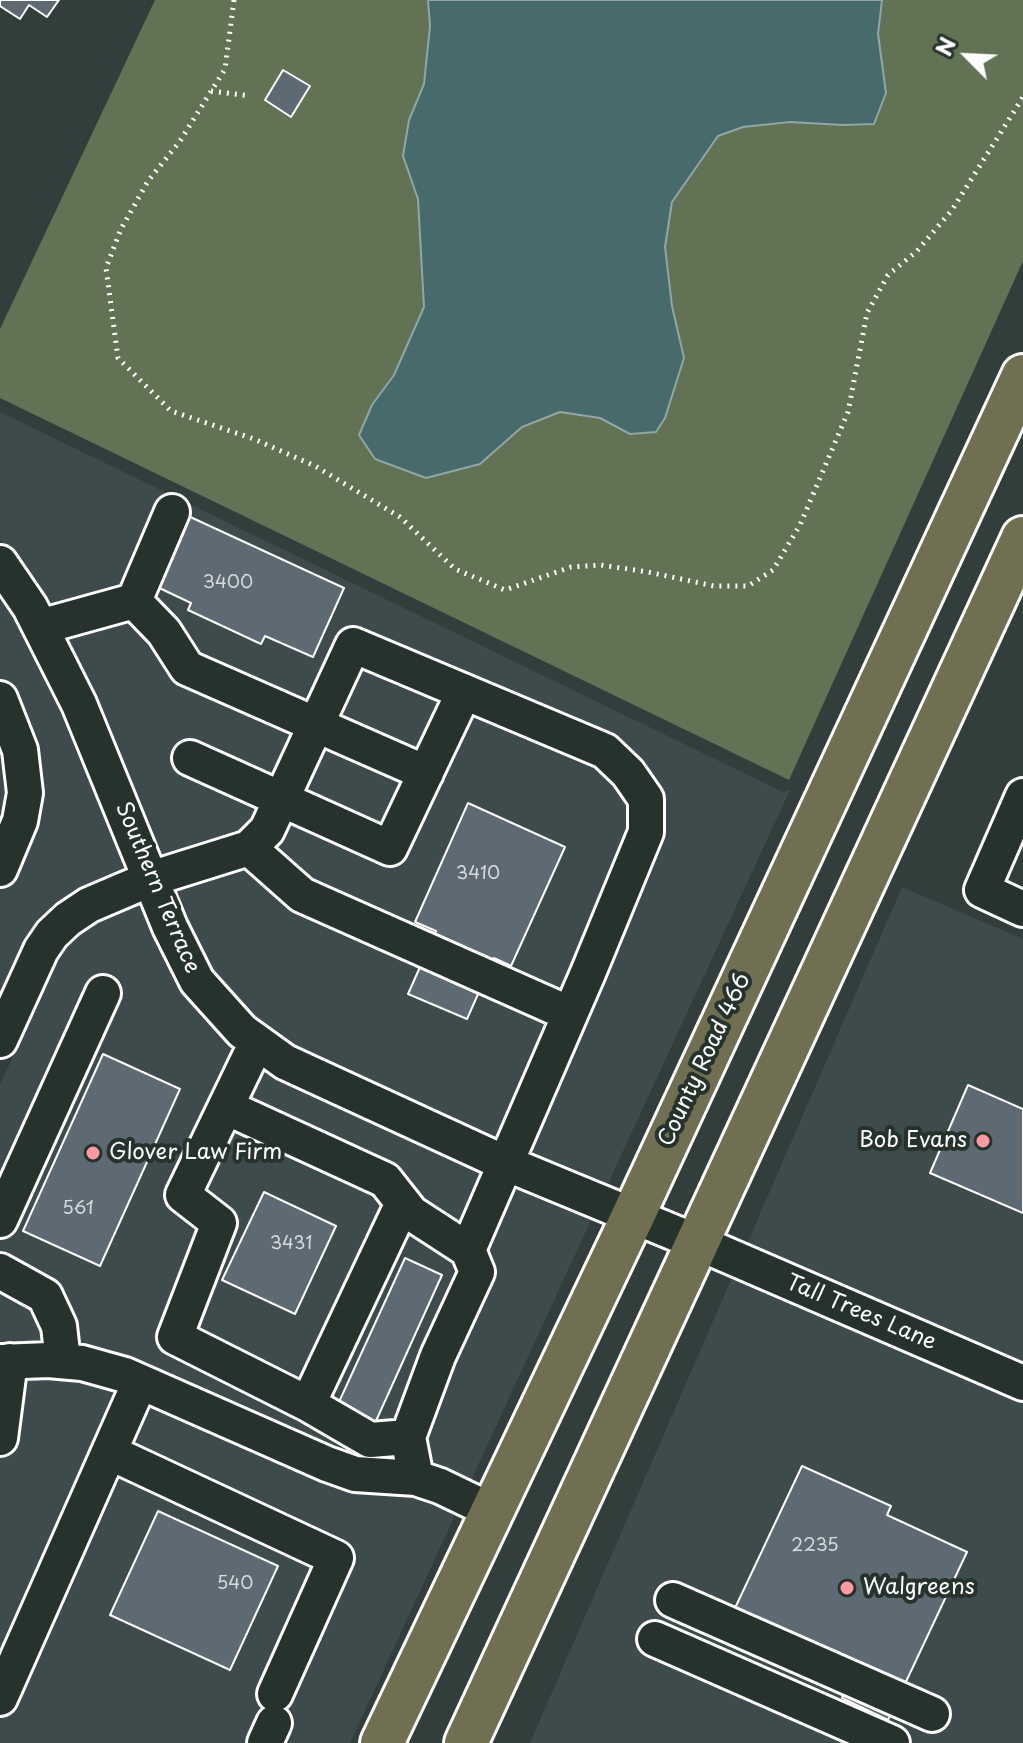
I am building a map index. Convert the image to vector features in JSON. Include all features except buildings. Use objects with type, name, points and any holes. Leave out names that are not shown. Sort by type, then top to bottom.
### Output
[{"type":"main road","name":"County Road 466","points":[[382,1743],[633,1216],[1023,376]]},
{"type":"main road","points":[[466,1743],[1022,542]]},
{"type":"street","points":[[134,601],[172,512]]},
{"type":"street","name":"Southern Terrace","points":[[0,563],[40,627],[79,704],[170,927],[197,981],[242,1031],[285,1062],[505,1163],[633,1216]]},
{"type":"street","points":[[40,627],[134,601]]},
{"type":"street","points":[[134,601],[164,632],[187,668],[426,773]]},
{"type":"street","points":[[0,1040],[41,950],[68,919],[89,905],[150,879],[249,848],[267,830],[353,645],[605,751],[628,773],[646,799],[646,832],[468,1250]]},
{"type":"street","points":[[190,758],[390,848],[464,692]]},
{"type":"street","points":[[0,699],[20,750],[25,793],[20,821],[0,869]]},
{"type":"street","points":[[1023,796],[982,890],[1023,909]]},
{"type":"street","points":[[249,848],[302,895],[570,1014]]},
{"type":"street","points":[[0,1220],[12,1160],[103,993]]},
{"type":"street","points":[[257,1042],[183,1195],[219,1223],[175,1337],[308,1404],[370,1440],[408,1437]]},
{"type":"street","points":[[226,1107],[385,1180],[411,1213],[468,1250],[477,1272],[438,1356],[408,1437],[416,1478]]},
{"type":"street","points":[[308,1404],[403,1203]]},
{"type":"street","name":"Tall Trees Lane","points":[[633,1216],[1023,1383]]},
{"type":"street","points":[[0,1271],[45,1296],[59,1326],[63,1361]]},
{"type":"street","points":[[0,1438],[5,1361],[82,1363],[140,1382],[327,1464],[355,1474],[416,1478],[492,1511]]},
{"type":"street","points":[[0,1698],[140,1382]]},
{"type":"street","points":[[109,1452],[336,1558],[272,1720]]},
{"type":"street","points":[[673,1600],[932,1714]]},
{"type":"street","points":[[655,1639],[892,1743]]},
{"type":"path","points":[[234,0],[225,69],[180,141],[148,181],[121,229],[106,268],[118,358],[171,411],[254,439],[315,466],[400,517],[455,569],[505,590],[571,567],[601,565],[714,586],[748,586],[773,570],[800,525],[848,412],[867,313],[888,275],[917,251],[952,210],[1023,97]]},
{"type":"path","points":[[211,91],[250,96]]},
{"type":"shaded area","points":[[0,412],[783,792],[790,790],[606,1188],[293,1049],[254,1020],[212,974],[186,922],[96,699],[46,602],[16,557],[0,540]]},
{"type":"shaded area","points":[[0,592],[15,614],[63,709],[129,870],[81,891],[39,922],[25,943],[0,998]]},
{"type":"shaded area","points":[[902,887],[1023,939],[1023,1366],[746,1246]]},
{"type":"shaded area","points":[[141,901],[184,991],[593,1216],[350,1743],[0,1743],[0,1085],[66,945],[99,919]]},
{"type":"shaded area","points":[[733,1275],[1023,1401],[1023,1743],[530,1743]]},
{"type":"green space","points":[[155,0],[1023,0],[1023,261],[789,780],[0,398],[0,329]]},
{"type":"water","points":[[428,0],[882,0],[878,34],[886,93],[874,124],[790,122],[743,127],[718,136],[672,202],[665,247],[672,306],[684,358],[665,418],[656,432],[630,434],[600,418],[560,412],[522,427],[480,464],[426,478],[375,459],[359,435],[372,405],[394,375],[424,307],[418,199],[403,156],[409,120],[424,84],[430,26]]},
{"type":"place","name":"Bob Evans","points":[[983,1141]]},
{"type":"place","name":"Glover Law Firm","points":[[93,1153]]},
{"type":"place","name":"Walgreens","points":[[847,1588]]}]
